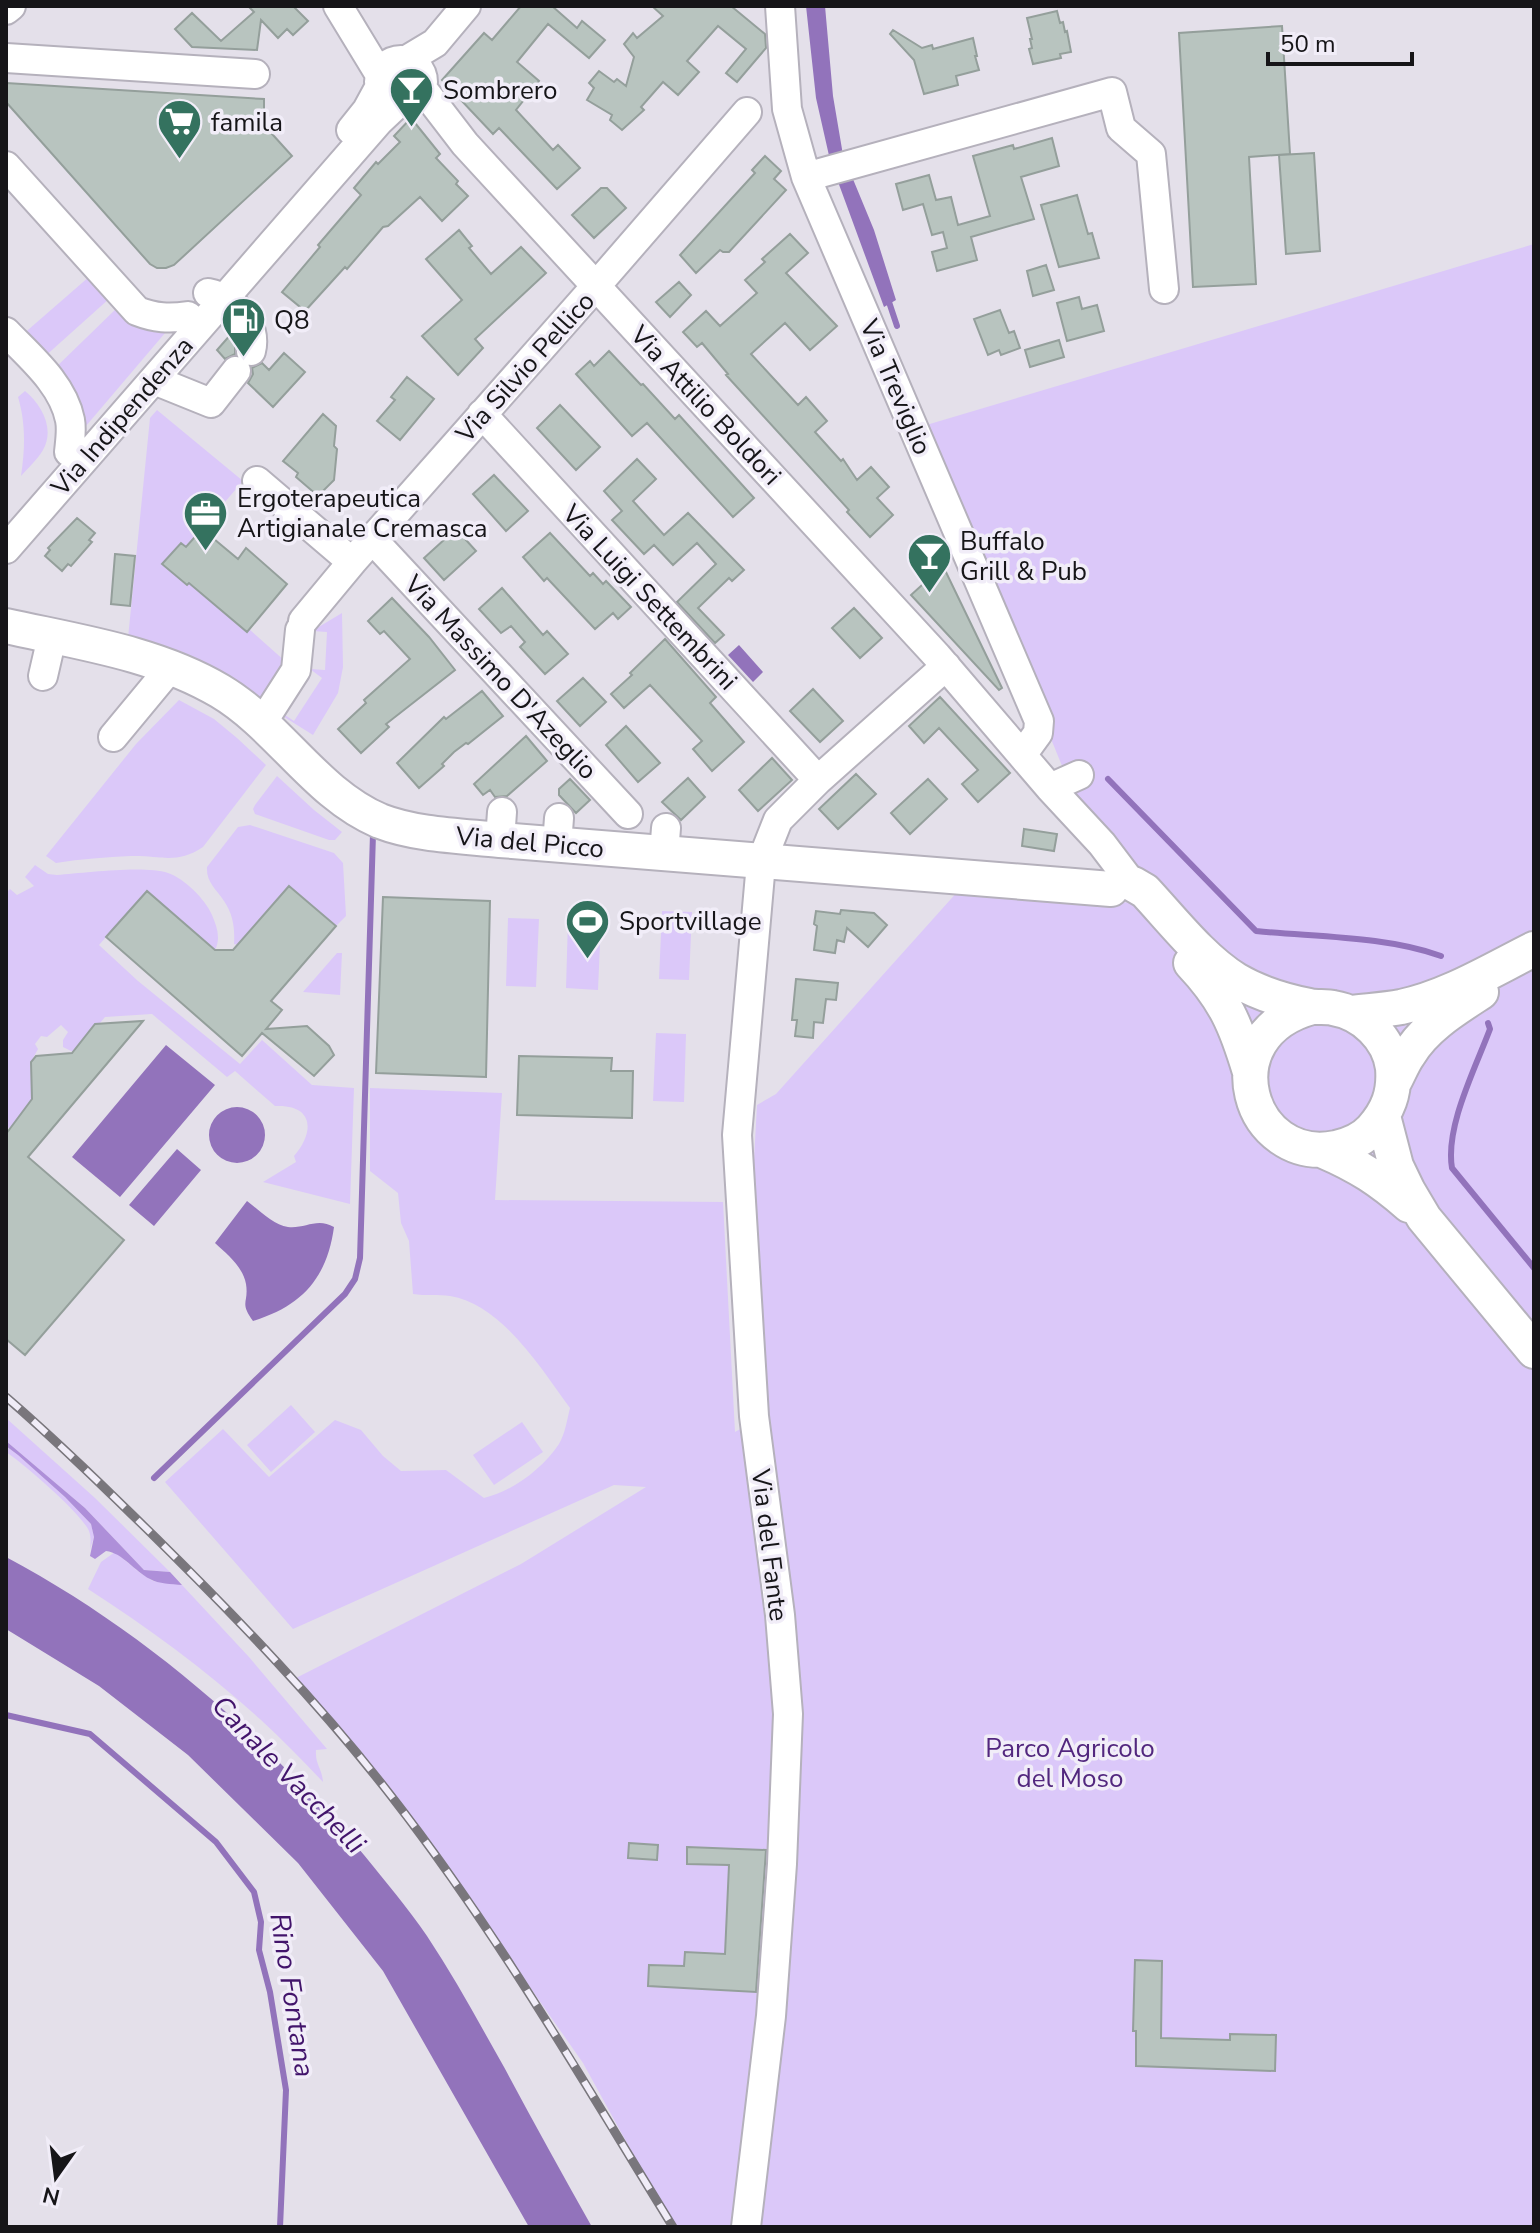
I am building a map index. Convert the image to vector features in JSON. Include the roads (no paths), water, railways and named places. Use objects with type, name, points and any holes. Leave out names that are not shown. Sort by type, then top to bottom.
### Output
[{"type":"main road","name":"Via del Picco","points":[[6,626],[171,667],[221,691],[243,706],[338,795],[381,821],[426,831],[501,826],[665,841],[709,858],[763,858],[1122,887]]},
{"type":"main road","name":"Via Attilio Boldori","points":[[1122,887],[1145,891],[1214,965],[1234,979],[1252,989],[1312,1007]]},
{"type":"main road","name":"Via Attilio Boldori","points":[[1122,887],[1210,983],[1231,1016],[1250,1072]]},
{"type":"main road","points":[[1351,1013],[1400,1007],[1425,1000],[1534,952]]},
{"type":"main road","points":[[1394,1082],[1409,1053],[1430,1029],[1534,952]]},
{"type":"main road","points":[[1324,1151],[1347,1146],[1368,1134],[1383,1116],[1391,1100],[1394,1082],[1392,1060],[1383,1040],[1369,1024],[1351,1013],[1332,1007],[1312,1007],[1294,1012],[1277,1022],[1254,1053],[1250,1072],[1252,1097],[1262,1119],[1279,1136],[1300,1147],[1324,1151],[1356,1165],[1383,1182],[1424,1218]]},
{"type":"main road","points":[[1383,1116],[1396,1166],[1424,1218],[1534,1351]]},
{"type":"street","points":[[6,10],[11,6]]},
{"type":"street","name":"Via Attilio Boldori","points":[[339,6],[402,82],[465,144],[946,666],[1102,844],[1122,887]]},
{"type":"street","name":"Via Indipendenza","points":[[6,525],[188,316],[219,290],[379,121],[402,82],[466,6]]},
{"type":"street","name":"Via Treviglio","points":[[779,7],[787,109],[806,177],[1039,721],[1038,733],[1022,755]]},
{"type":"street","points":[[6,58],[255,74]]},
{"type":"street","points":[[806,177],[1112,92],[1121,128],[1151,154],[1164,289]]},
{"type":"street","name":"Via Silvio Pellico","points":[[262,723],[296,670],[302,625],[352,562],[747,112]]},
{"type":"street","points":[[6,166],[137,311],[170,319],[188,316]]},
{"type":"street","points":[[154,380],[211,403],[244,361],[253,342],[250,329],[243,315],[219,290]]},
{"type":"street","name":"Via Indipendenza","points":[[6,549],[154,380],[219,290]]},
{"type":"street","points":[[6,332],[53,382],[62,398],[70,419],[69,452]]},
{"type":"street","name":"Via Luigi Settembrini","points":[[482,414],[818,780]]},
{"type":"street","points":[[257,481],[352,562]]},
{"type":"street","name":"Via Massimo D'Azeglio","points":[[373,540],[628,814]]},
{"type":"street","points":[[43,676],[52,637]]},
{"type":"street","points":[[763,858],[778,820],[818,780],[946,666]]},
{"type":"street","points":[[113,737],[171,667]]},
{"type":"street","points":[[1050,788],[1079,775]]},
{"type":"street","name":"Via del Fante","points":[[746,2227],[771,2016],[782,1864],[788,1714],[780,1615],[754,1416],[737,1135],[763,858]]},
{"type":"water","points":[[806,6],[825,6],[833,96],[843,155],[874,230],[896,300],[884,307],[830,160],[816,98]]},
{"type":"water","points":[[739,645],[763,672],[753,682],[728,655]]},
{"type":"water","points":[[166,1045],[215,1085],[120,1197],[72,1157]]},
{"type":"water","points":[[237,1107],[257,1115],[265,1135],[257,1155],[237,1163],[217,1155],[209,1135],[217,1115]]},
{"type":"water","points":[[177,1149],[201,1170],[154,1226],[129,1205]]},
{"type":"water","points":[[247,1201],[282,1226],[322,1223],[334,1227],[325,1261],[309,1288],[285,1307],[253,1321],[245,1306],[247,1290],[242,1272],[215,1243]]},
{"type":"water","name":"Canale Vacchelli","points":[[6,1557],[57,1586],[153,1652],[243,1728],[326,1811],[396,1895],[437,1952],[592,2227],[529,2227],[383,1971],[298,1863],[188,1755],[99,1686],[6,1629]]},
{"type":"waterway","points":[[888,299],[897,326]]},
{"type":"waterway","points":[[1108,779],[1256,931],[1397,944],[1441,956]]},
{"type":"waterway","points":[[154,1478],[345,1294],[355,1279],[360,1258],[373,834]]},
{"type":"waterway","points":[[1488,1023],[1490,1029],[1457,1117],[1451,1152],[1452,1168],[1534,1268]]},
{"type":"waterway","name":"Rino Fontana","points":[[6,1715],[90,1734],[216,1842],[254,1892],[261,1922],[259,1950],[270,1992],[286,2090],[280,2227]]},
{"type":"railway","points":[[6,1397],[101,1484],[218,1600],[308,1696],[365,1763],[468,1901],[673,2227]]},
{"type":"place","name":"Sombrero","points":[[412,129]]},
{"type":"place","name":"famila","points":[[180,161]]},
{"type":"place","name":"Q8","points":[[243,359]]},
{"type":"place","name":"Ergoterapeutica Artigianale Cremasca","points":[[206,552]]},
{"type":"place","name":"Buffalo Grill & Pub","points":[[929,595]]},
{"type":"place","name":"Sportvillage","points":[[588,960]]},
{"type":"park label","name":"Parco Agricolo del Moso","points":[[1070,1763]]}]
